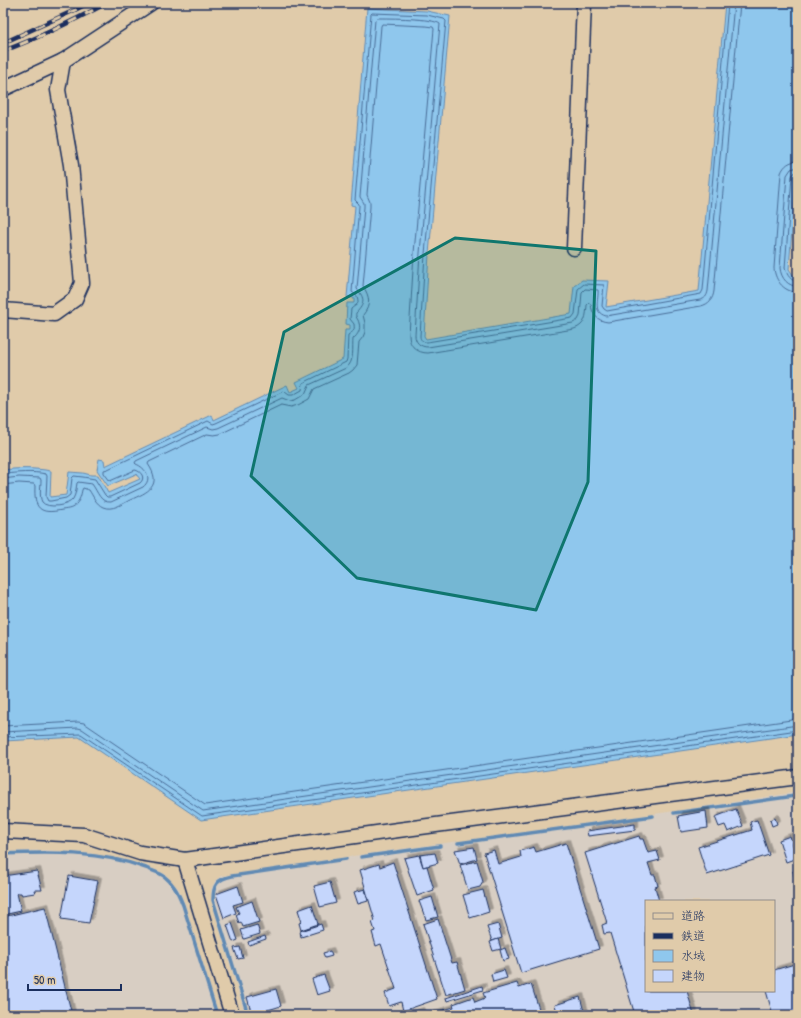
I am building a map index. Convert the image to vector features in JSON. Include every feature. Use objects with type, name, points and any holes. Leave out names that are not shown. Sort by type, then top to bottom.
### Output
[{"type":"street","points":[[3,89],[63,61],[151,3]]},
{"type":"street","points":[[574,248],[584,3]]},
{"type":"street","points":[[3,310],[54,314],[74,298],[82,283],[71,165],[58,90],[63,61]]},
{"type":"street","points":[[3,831],[84,835],[140,853],[185,860],[798,777]]},
{"type":"street","points":[[185,860],[232,1015]]},
{"type":"highlighted area","points":[[455,238],[596,251],[588,482],[536,610],[357,578],[251,476],[284,332]]},
{"type":"shaded area","points":[[798,792],[798,1015],[245,1015],[211,900],[211,889],[215,881],[221,876],[366,854],[675,811]]},
{"type":"shaded area","points":[[46,850],[88,853],[118,858],[147,866],[165,874],[179,889],[185,904],[219,1015],[3,1015],[3,852]]},
{"type":"water","points":[[725,3],[798,3],[798,151],[789,269],[795,278],[798,277],[798,734],[201,820],[79,737],[4,741],[3,762],[3,470],[39,469],[51,471],[50,497],[66,495],[69,472],[98,475],[108,493],[140,479],[136,474],[108,486],[97,470],[99,459],[104,460],[105,466],[212,415],[214,420],[287,385],[290,392],[299,388],[296,382],[343,359],[345,330],[350,330],[350,325],[346,324],[347,303],[354,303],[354,298],[347,297],[355,206],[351,205],[367,8],[427,11],[450,16],[429,254],[424,336],[426,339],[571,314],[574,286],[582,280],[609,281],[606,307],[699,291]]},
{"type":"building","points":[[736,809],[743,826],[728,832],[725,825],[719,827],[715,817]]},
{"type":"building","points":[[706,811],[708,828],[681,832],[678,816]]},
{"type":"building","points":[[775,818],[777,824],[772,826],[770,820]]},
{"type":"building","points":[[757,820],[769,855],[707,875],[698,847],[752,830],[750,822]]},
{"type":"building","points":[[635,824],[635,830],[588,836],[587,831]]},
{"type":"building","points":[[639,836],[640,839],[643,839],[648,853],[657,851],[660,860],[648,863],[652,875],[655,875],[658,886],[655,887],[659,900],[645,900],[645,992],[687,992],[694,1015],[635,1015],[610,933],[604,934],[602,925],[607,923],[585,853]]},
{"type":"building","points":[[790,836],[797,858],[786,862],[779,840]]},
{"type":"building","points":[[566,843],[599,949],[521,973],[484,853],[494,850],[498,864],[521,857],[520,851],[534,847],[536,852]]},
{"type":"building","points":[[474,847],[477,859],[460,864],[455,850]]},
{"type":"building","points":[[435,853],[438,863],[423,867],[420,855]]},
{"type":"building","points":[[419,855],[423,867],[427,866],[434,890],[417,896],[404,858]]},
{"type":"building","points":[[477,861],[483,882],[480,887],[468,890],[460,865]]},
{"type":"building","points":[[393,862],[437,999],[403,1011],[401,1002],[389,1006],[385,993],[396,989],[381,944],[376,946],[372,932],[375,931],[372,922],[375,921],[360,870],[379,864],[380,867]]},
{"type":"building","points":[[798,870],[798,875],[794,876],[793,871]]},
{"type":"building","points":[[37,871],[42,890],[34,890],[35,893],[22,895],[21,893],[17,893],[21,911],[3,915],[3,876]]},
{"type":"building","points":[[69,876],[98,881],[89,923],[61,919]]},
{"type":"building","points":[[330,882],[336,903],[320,907],[314,886]]},
{"type":"building","points":[[798,884],[798,898],[797,898],[794,885]]},
{"type":"building","points":[[238,886],[243,902],[233,905],[236,913],[224,918],[216,894]]},
{"type":"building","points":[[365,889],[368,901],[358,904],[354,892]]},
{"type":"building","points":[[483,890],[489,912],[470,918],[463,895]]},
{"type":"building","points":[[432,897],[438,917],[426,920],[419,901]]},
{"type":"building","points":[[252,901],[259,922],[243,927],[241,922],[239,923],[236,915],[239,913],[236,907]]},
{"type":"building","points":[[312,905],[318,924],[301,930],[299,923],[302,922],[298,910]]},
{"type":"building","points":[[45,907],[72,1015],[3,1015],[12,1013],[11,1010],[3,1012],[3,917]]},
{"type":"building","points":[[438,919],[452,963],[457,962],[465,989],[446,995],[423,924]]},
{"type":"building","points":[[232,923],[238,940],[233,942],[227,925]]},
{"type":"building","points":[[321,924],[323,930],[301,937],[300,931]]},
{"type":"building","points":[[498,924],[502,938],[492,941],[487,927]]},
{"type":"building","points":[[257,925],[260,934],[244,939],[241,930]]},
{"type":"building","points":[[265,936],[266,939],[249,945],[248,942]]},
{"type":"building","points":[[498,939],[501,949],[493,951],[490,942]]},
{"type":"building","points":[[240,947],[243,958],[238,959],[234,948]]},
{"type":"building","points":[[505,948],[509,959],[503,961],[500,950]]},
{"type":"building","points":[[330,951],[332,956],[325,958],[323,953]]},
{"type":"building","points":[[798,963],[798,1015],[773,1015],[766,992],[775,992],[775,970]]},
{"type":"building","points":[[504,970],[507,978],[493,982],[491,974]]},
{"type":"building","points":[[324,975],[330,991],[317,995],[312,979]]},
{"type":"building","points":[[517,983],[519,988],[531,984],[540,1012],[529,1015],[427,1015],[454,1007],[453,1004],[473,997],[475,1002],[485,998],[483,993]]},
{"type":"building","points":[[482,986],[483,990],[447,1001],[446,998]]},
{"type":"building","points":[[276,989],[281,1006],[252,1015],[247,997]]},
{"type":"building","points":[[580,997],[585,1015],[558,1015],[555,1005]]},
{"type":"building","points":[[420,1011],[422,1015],[408,1015]]},
{"type":"waterway","points":[[674,813],[795,796]]},
{"type":"waterway","points":[[458,843],[653,816]]},
{"type":"waterway","points":[[361,857],[440,846]]},
{"type":"waterway","points":[[3,854],[57,853],[111,858],[129,862],[165,877],[174,887],[183,905],[217,1015]]},
{"type":"waterway","points":[[248,1015],[213,900],[215,887],[219,881],[227,877],[346,859]]},
{"type":"railway","points":[[3,43],[88,3]]},
{"type":"railway","points":[[3,51],[30,41],[107,3]]}]
